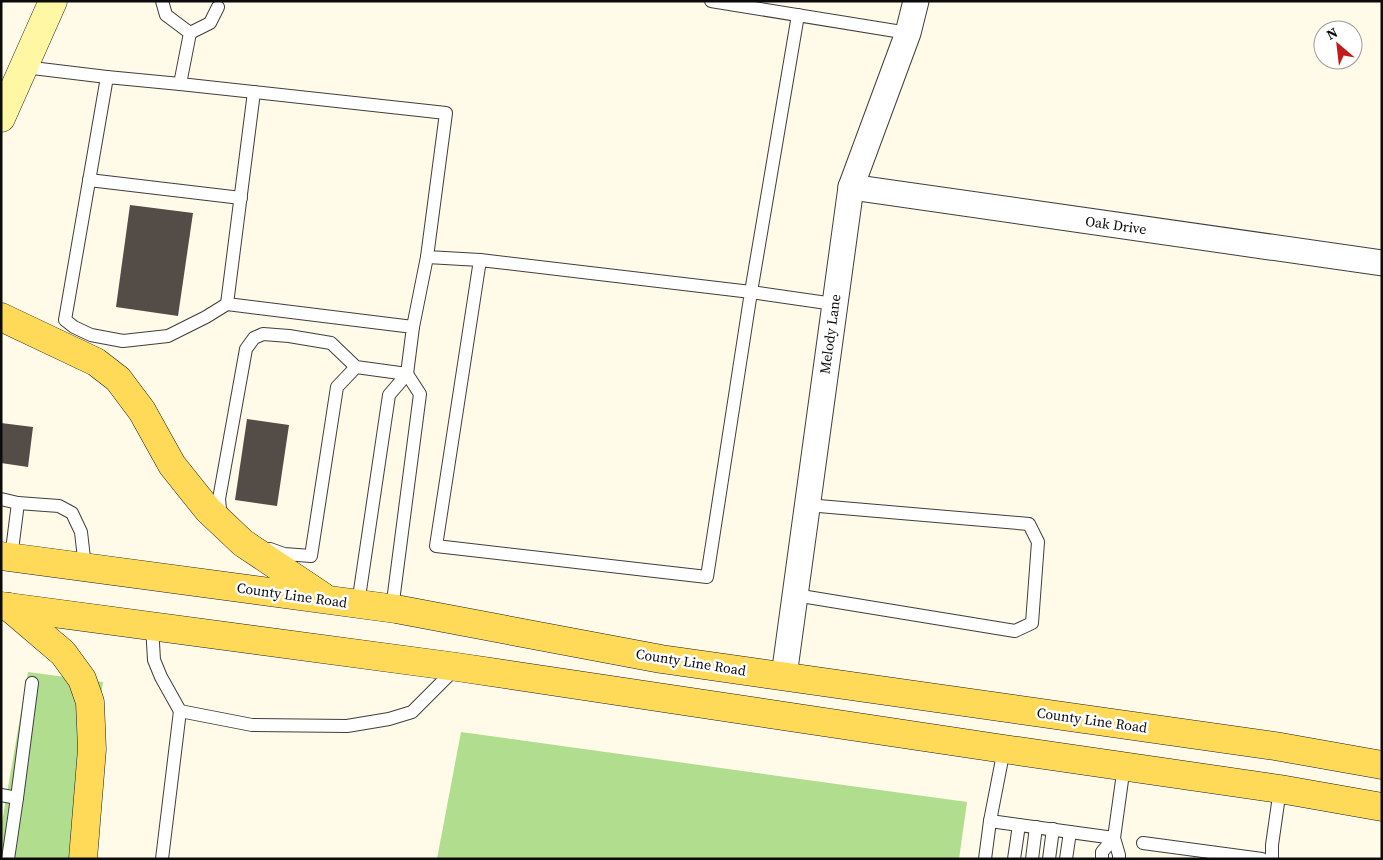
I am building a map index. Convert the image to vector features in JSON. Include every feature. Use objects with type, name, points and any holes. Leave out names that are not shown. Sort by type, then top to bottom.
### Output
[{"type":"main road","points":[[1,317],[96,362],[118,379],[142,411],[172,465],[208,510],[243,543],[328,600]]},
{"type":"main road","name":"County Line Road","points":[[6,557],[392,609],[661,659],[1275,746],[1382,765]]},
{"type":"main road","points":[[5,607],[457,667],[1280,789],[1382,807]]},
{"type":"main road","points":[[5,607],[63,653],[82,679],[90,702],[92,749],[84,859]]},
{"type":"street","points":[[1,118],[18,73],[53,1]]},
{"type":"street","name":"Melody Lane","points":[[784,676],[851,186],[908,33],[916,1]]},
{"type":"street","name":"Oak Drive","points":[[851,186],[1382,263]]},
{"type":"lane","points":[[162,1],[166,15],[190,33]]},
{"type":"lane","points":[[711,1],[908,33]]},
{"type":"lane","points":[[190,33],[210,24],[218,7]]},
{"type":"lane","points":[[480,260],[436,546],[707,577],[751,292],[798,15]]},
{"type":"lane","points":[[180,84],[190,33]]},
{"type":"lane","points":[[18,73],[107,77],[446,112],[427,257],[413,327],[407,374],[389,395],[358,604]]},
{"type":"lane","points":[[107,77],[65,320],[74,327],[91,335],[123,341],[168,336],[227,304],[413,327]]},
{"type":"lane","points":[[227,304],[254,92]]},
{"type":"lane","points":[[89,180],[241,198]]},
{"type":"lane","points":[[427,257],[480,260],[751,292],[834,304]]},
{"type":"lane","points":[[356,367],[337,387],[311,556],[284,554],[251,542],[234,530],[220,510],[219,499],[246,349],[254,338],[263,334],[331,343],[356,367],[407,374],[420,394],[392,609]]},
{"type":"lane","points":[[1,500],[58,506],[72,513],[81,532],[84,567]]},
{"type":"lane","points":[[6,557],[18,503]]},
{"type":"lane","points":[[795,595],[1015,631],[1032,623],[1038,542],[1029,524],[807,505]]},
{"type":"lane","points":[[152,626],[154,660],[180,711],[166,857]]},
{"type":"lane","points":[[180,711],[252,725],[347,726],[389,719],[412,712],[457,667]]},
{"type":"lane","points":[[8,859],[32,683]]},
{"type":"lane","points":[[985,859],[990,821],[1004,749]]},
{"type":"lane","points":[[1119,859],[1114,838],[1124,766]]},
{"type":"lane","points":[[1272,859],[1272,845],[1280,789]]},
{"type":"lane","points":[[1,796],[17,798]]},
{"type":"lane","points":[[990,821],[1114,838]]},
{"type":"lane","points":[[1014,859],[1019,825]]},
{"type":"lane","points":[[1032,859],[1036,827]]},
{"type":"lane","points":[[1049,859],[1053,829]]},
{"type":"lane","points":[[1066,859],[1070,832]]},
{"type":"lane","points":[[1102,859],[1102,852],[1114,838]]},
{"type":"lane","points":[[1143,843],[1262,859]]},
{"type":"green space","points":[[28,672],[103,682],[78,859],[1,859],[1,828]]},
{"type":"green space","points":[[461,732],[967,802],[959,859],[437,859]]},
{"type":"building","points":[[130,205],[193,213],[178,316],[116,307]]},
{"type":"building","points":[[247,419],[289,425],[277,506],[235,500]]},
{"type":"building","points":[[1,423],[33,427],[28,467],[1,463]]}]
